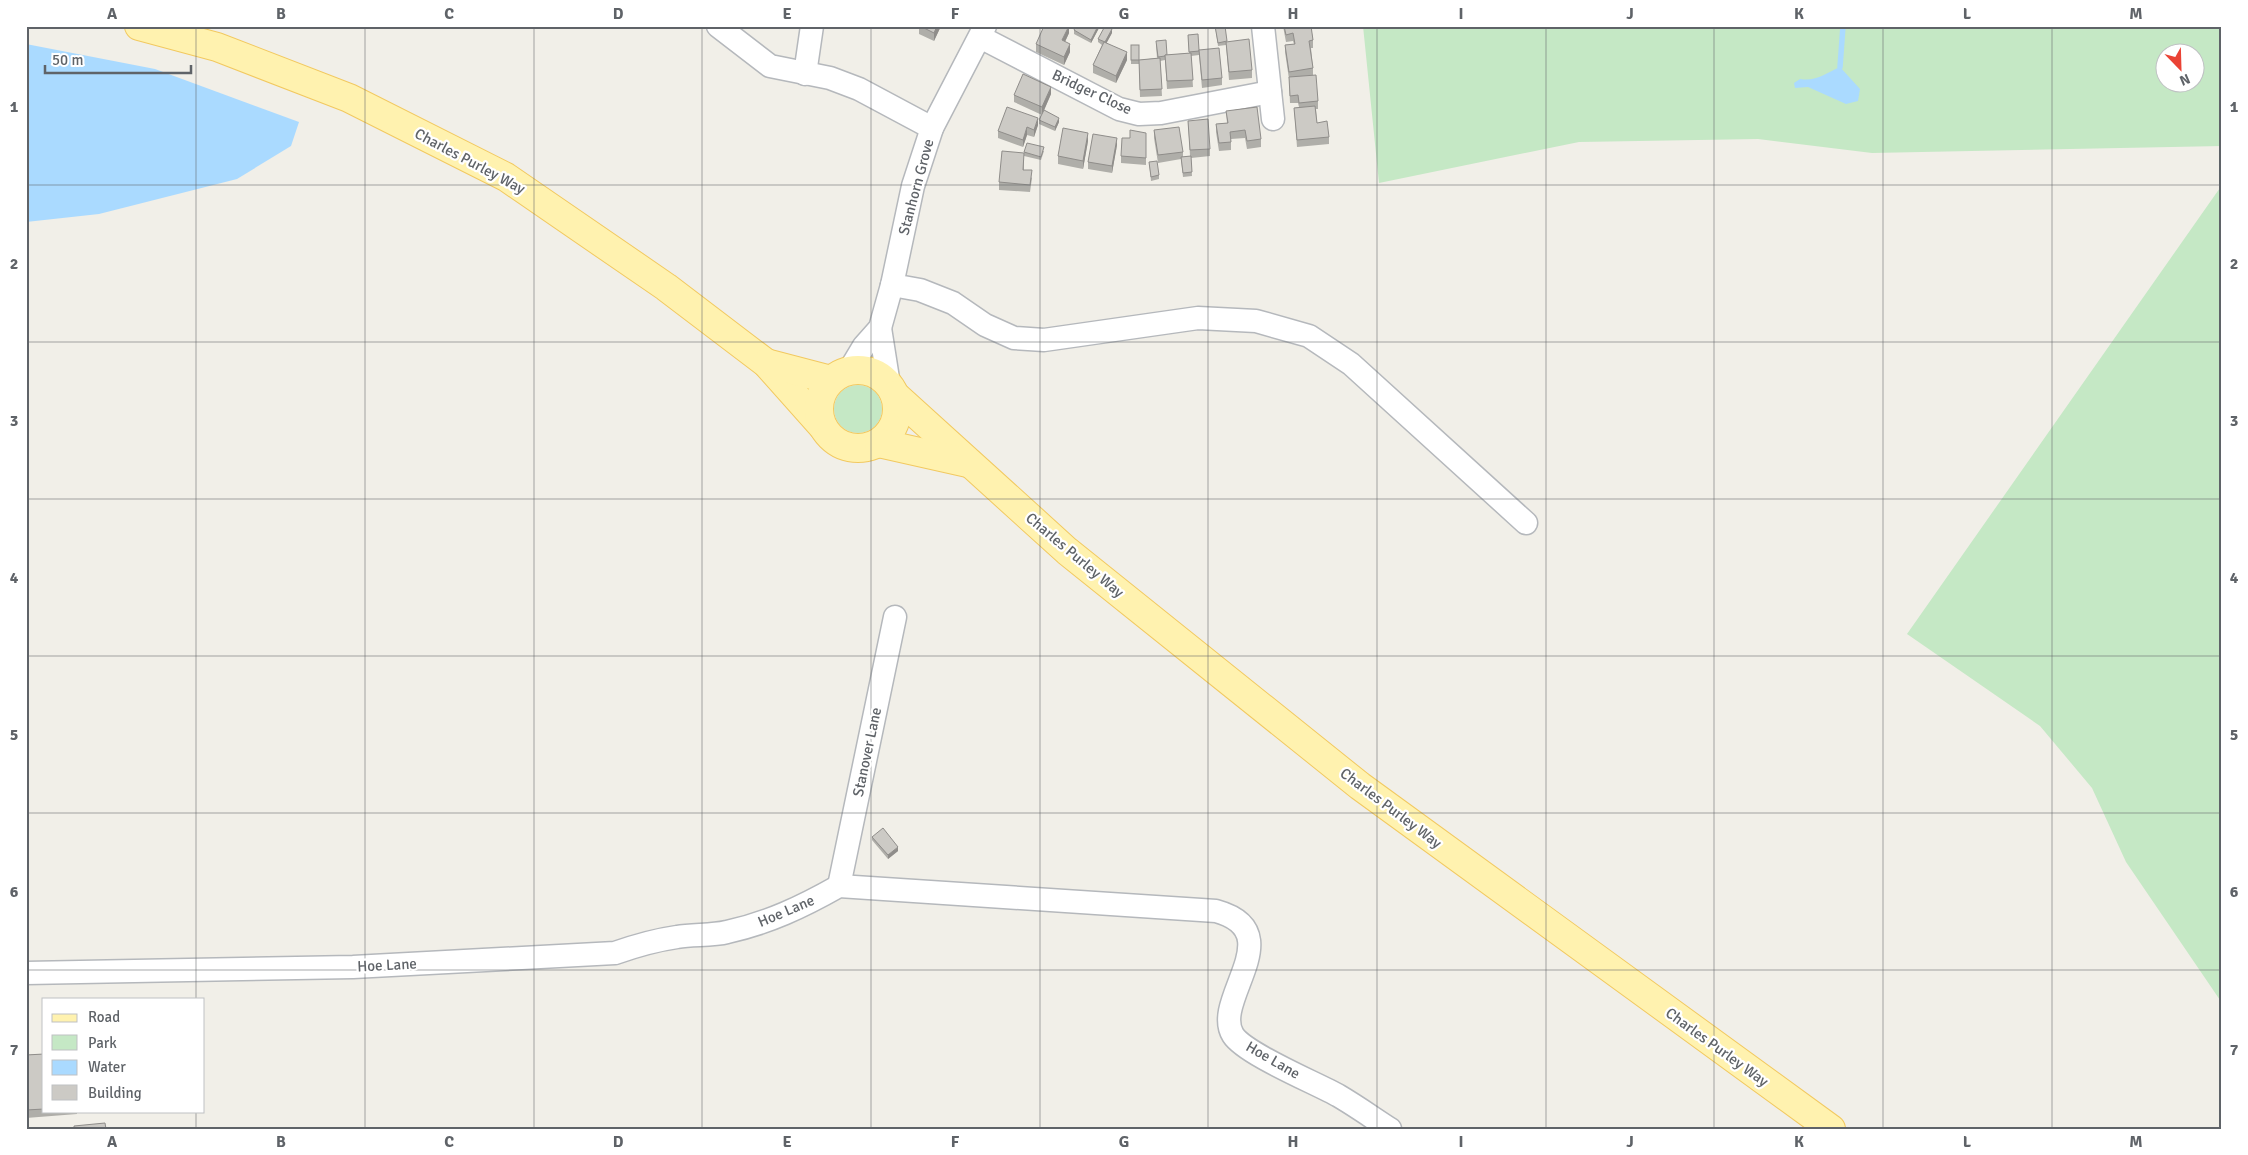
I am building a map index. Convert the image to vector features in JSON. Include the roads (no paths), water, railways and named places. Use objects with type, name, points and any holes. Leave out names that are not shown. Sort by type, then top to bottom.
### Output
[{"type":"main road","name":"Charles Purley Way","points":[[139,26],[217,47],[349,98],[506,177],[666,287],[766,362],[823,427]]},
{"type":"main road","name":"Charles Purley Way","points":[[766,362],[840,376]]},
{"type":"main road","points":[[871,372],[892,390],[897,409],[895,422],[889,434],[879,442],[867,447],[854,448],[842,445],[831,438],[823,427],[819,415],[819,402],[823,390],[840,376],[871,372]]},
{"type":"main road","name":"Charles Purley Way","points":[[892,390],[1067,551],[1360,786],[1831,1129]]},
{"type":"main road","name":"Charles Purley Way","points":[[879,442],[970,463]]},
{"type":"street","points":[[718,26],[770,66],[830,78],[858,88],[932,128]]},
{"type":"street","points":[[805,74],[812,26]]},
{"type":"street","points":[[1263,26],[1273,119]]},
{"type":"street","name":"Bridger Close","points":[[982,32],[1119,108],[1139,114],[1161,113],[1270,92]]},
{"type":"street","name":"Stanhorn Grove","points":[[840,376],[880,328],[892,285],[913,186],[932,128],[982,32]]},
{"type":"street","points":[[892,285],[920,290],[953,303],[985,325],[1014,338],[1044,340],[1198,318],[1256,321],[1309,336],[1351,364],[1526,523]]},
{"type":"street","name":"Stanhorn Grove","points":[[880,328],[892,390]]},
{"type":"street","name":"Stanover Lane","points":[[839,886],[895,617]]},
{"type":"street","name":"Hoe Lane","points":[[26,973],[353,967],[615,953],[650,942],[679,936],[724,933],[759,924],[794,911],[839,886],[1206,910],[1231,915],[1243,927],[1248,939],[1249,956],[1228,1018],[1233,1035],[1254,1052],[1339,1096],[1390,1129]]},
{"type":"water","points":[[26,44],[155,69],[299,122],[291,146],[237,179],[99,214],[26,222]]},
{"type":"water","points":[[1840,67],[1860,89],[1858,101],[1846,104],[1808,87],[1795,88],[1794,83],[1800,79],[1816,78]]},
{"type":"waterway","points":[[1840,67],[1843,26]]}]
